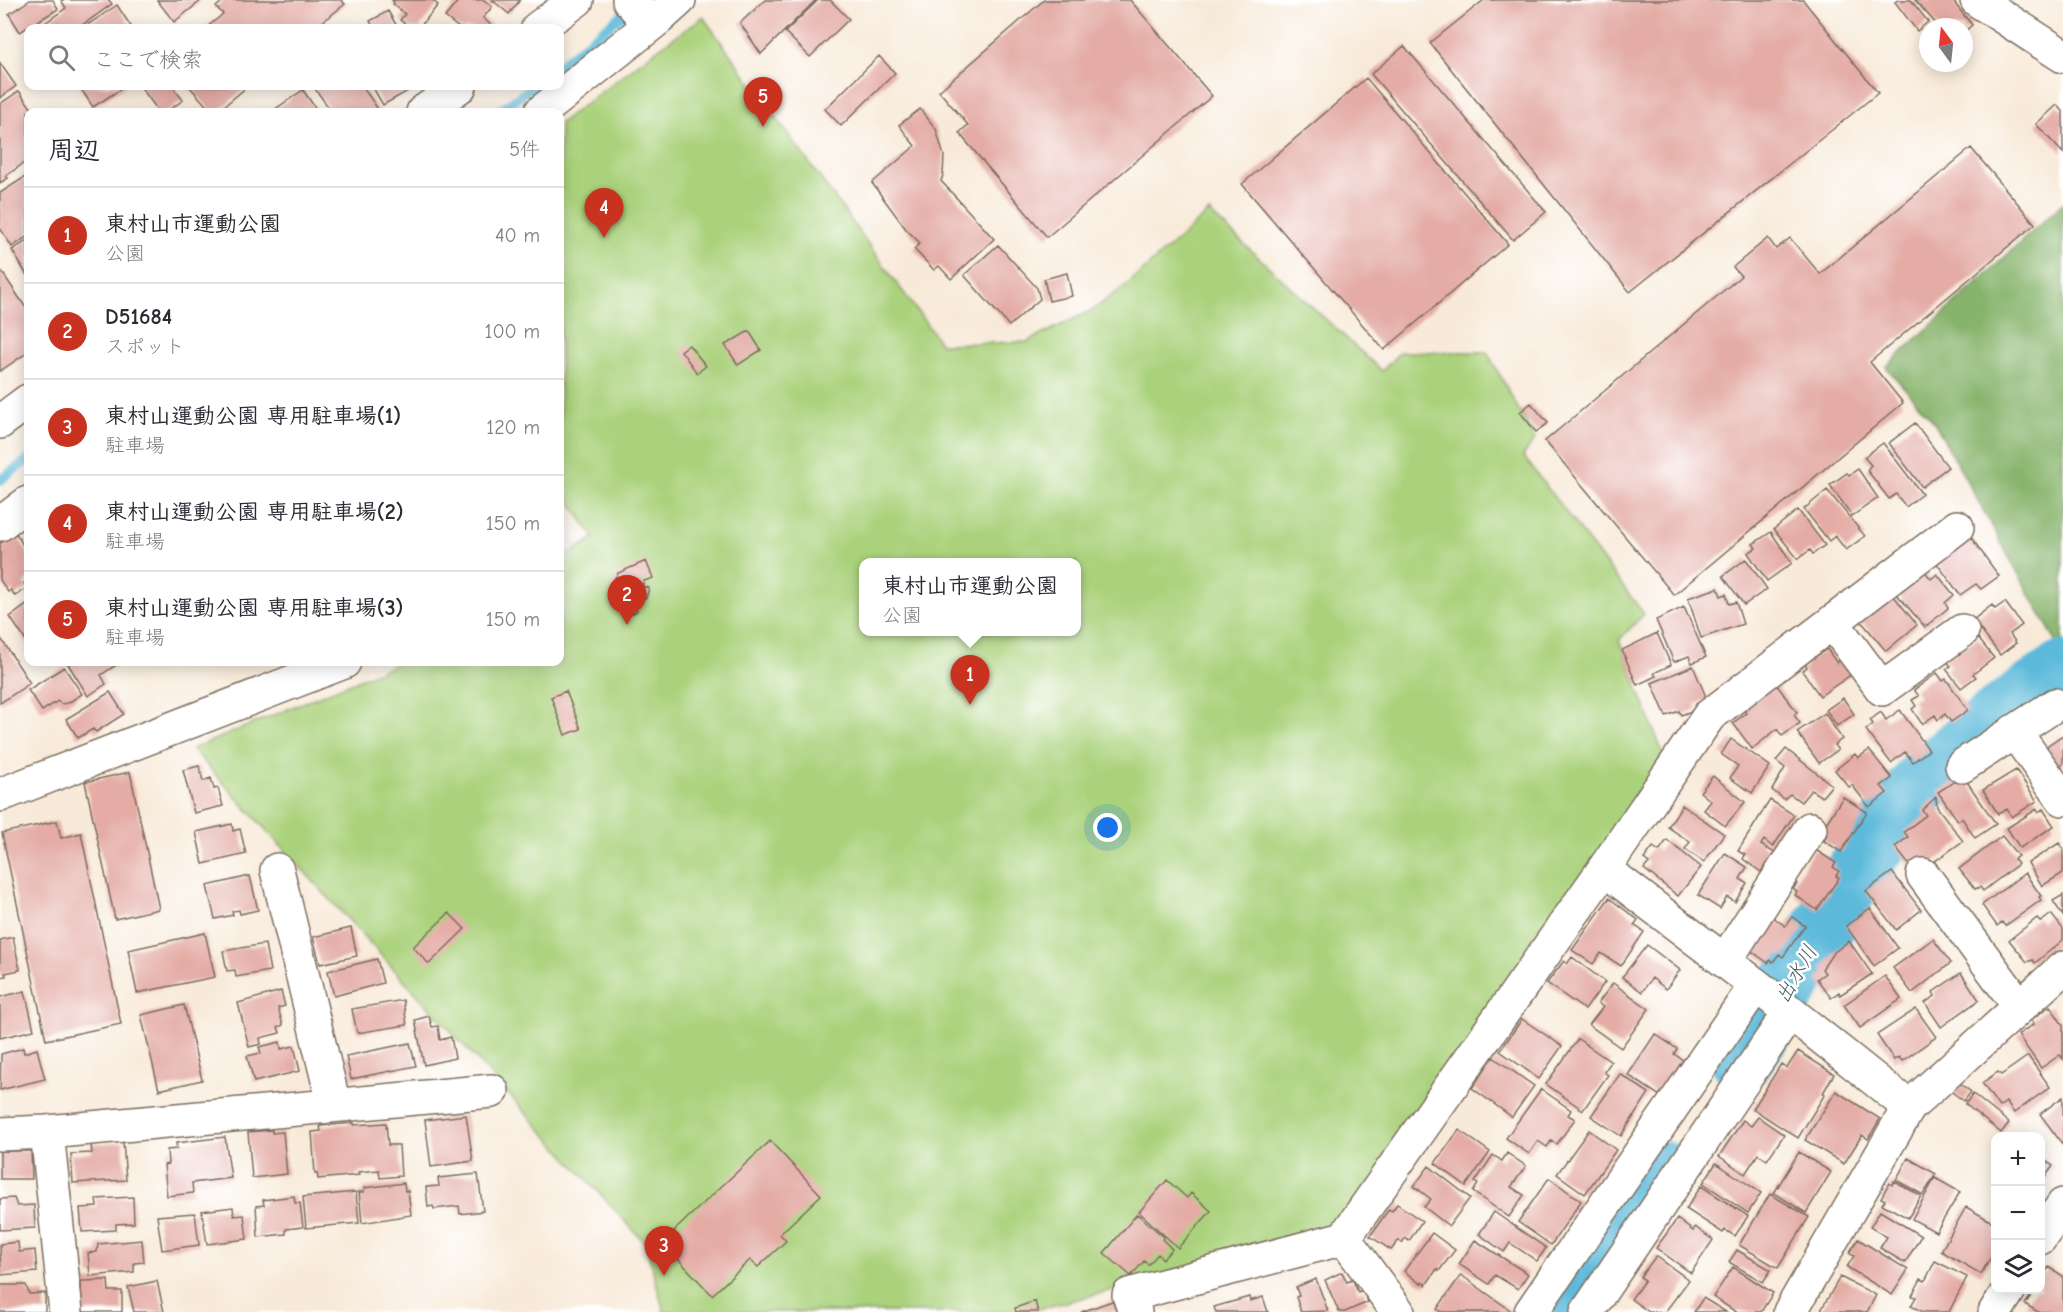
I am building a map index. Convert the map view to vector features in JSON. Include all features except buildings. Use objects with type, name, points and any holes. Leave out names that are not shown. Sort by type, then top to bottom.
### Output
[{"type":"street","points":[[544,24],[577,0]]},
{"type":"street","points":[[1977,0],[2063,56]]},
{"type":"street","points":[[545,108],[652,8]]},
{"type":"street","points":[[429,108],[454,90]]},
{"type":"street","points":[[0,422],[24,404]]},
{"type":"street","points":[[0,524],[24,506]]},
{"type":"street","points":[[1135,1312],[1129,1295],[1344,1238],[1709,716],[1957,526]]},
{"type":"street","points":[[1832,621],[1882,689],[1962,631]]},
{"type":"street","points":[[0,795],[334,666]]},
{"type":"street","points":[[1962,766],[2055,705]]},
{"type":"street","points":[[2014,731],[2063,799]]},
{"type":"street","points":[[1725,961],[1810,829]]},
{"type":"street","points":[[1604,869],[1756,985],[1909,1107]]},
{"type":"street","points":[[277,870],[334,1105]]},
{"type":"street","points":[[1923,875],[2020,1007]]},
{"type":"street","points":[[1790,1312],[1909,1107],[2063,968]]},
{"type":"street","points":[[1531,1312],[1756,985]]},
{"type":"street","points":[[1587,1312],[1790,1012]]},
{"type":"street","points":[[0,1134],[46,1132],[492,1091]]},
{"type":"street","points":[[46,1132],[66,1312]]},
{"type":"street","points":[[2045,1231],[2063,1205]]},
{"type":"street","points":[[1344,1238],[1398,1312]]},
{"type":"street","points":[[1995,1312],[2006,1294]]},
{"type":"green space","points":[[703,17],[941,344],[1027,342],[1094,309],[1130,282],[1209,212],[1382,371],[1400,352],[1487,352],[1535,439],[1523,456],[1644,614],[1619,640],[1667,764],[1340,1233],[1034,1310],[1034,1312],[664,1312],[646,1244],[192,749],[391,666],[564,666],[564,557],[594,538],[564,493],[564,120]]},
{"type":"green space","points":[[2063,203],[2063,654],[1934,422],[1886,367]]},
{"type":"waterway","points":[[564,62],[632,7]]},
{"type":"waterway","points":[[504,108],[528,90]]},
{"type":"waterway","points":[[0,480],[24,463]]},
{"type":"waterway","name":"出水川","points":[[1741,1060],[1772,1015],[1860,865],[1926,777],[1996,719],[2063,672]]},
{"type":"waterway","name":"出水川","points":[[1566,1312],[1663,1172]]},
{"type":"place","name":"東村山運動公園 専用駐車場(3)","points":[[763,127]]},
{"type":"place","name":"東村山運動公園 専用駐車場(2)","points":[[604,238]]},
{"type":"place","name":"D51684","points":[[627,625]]},
{"type":"place","name":"東村山市運動公園","points":[[970,705]]},
{"type":"place","name":"東村山運動公園 専用駐車場(1)","points":[[664,1276]]}]
